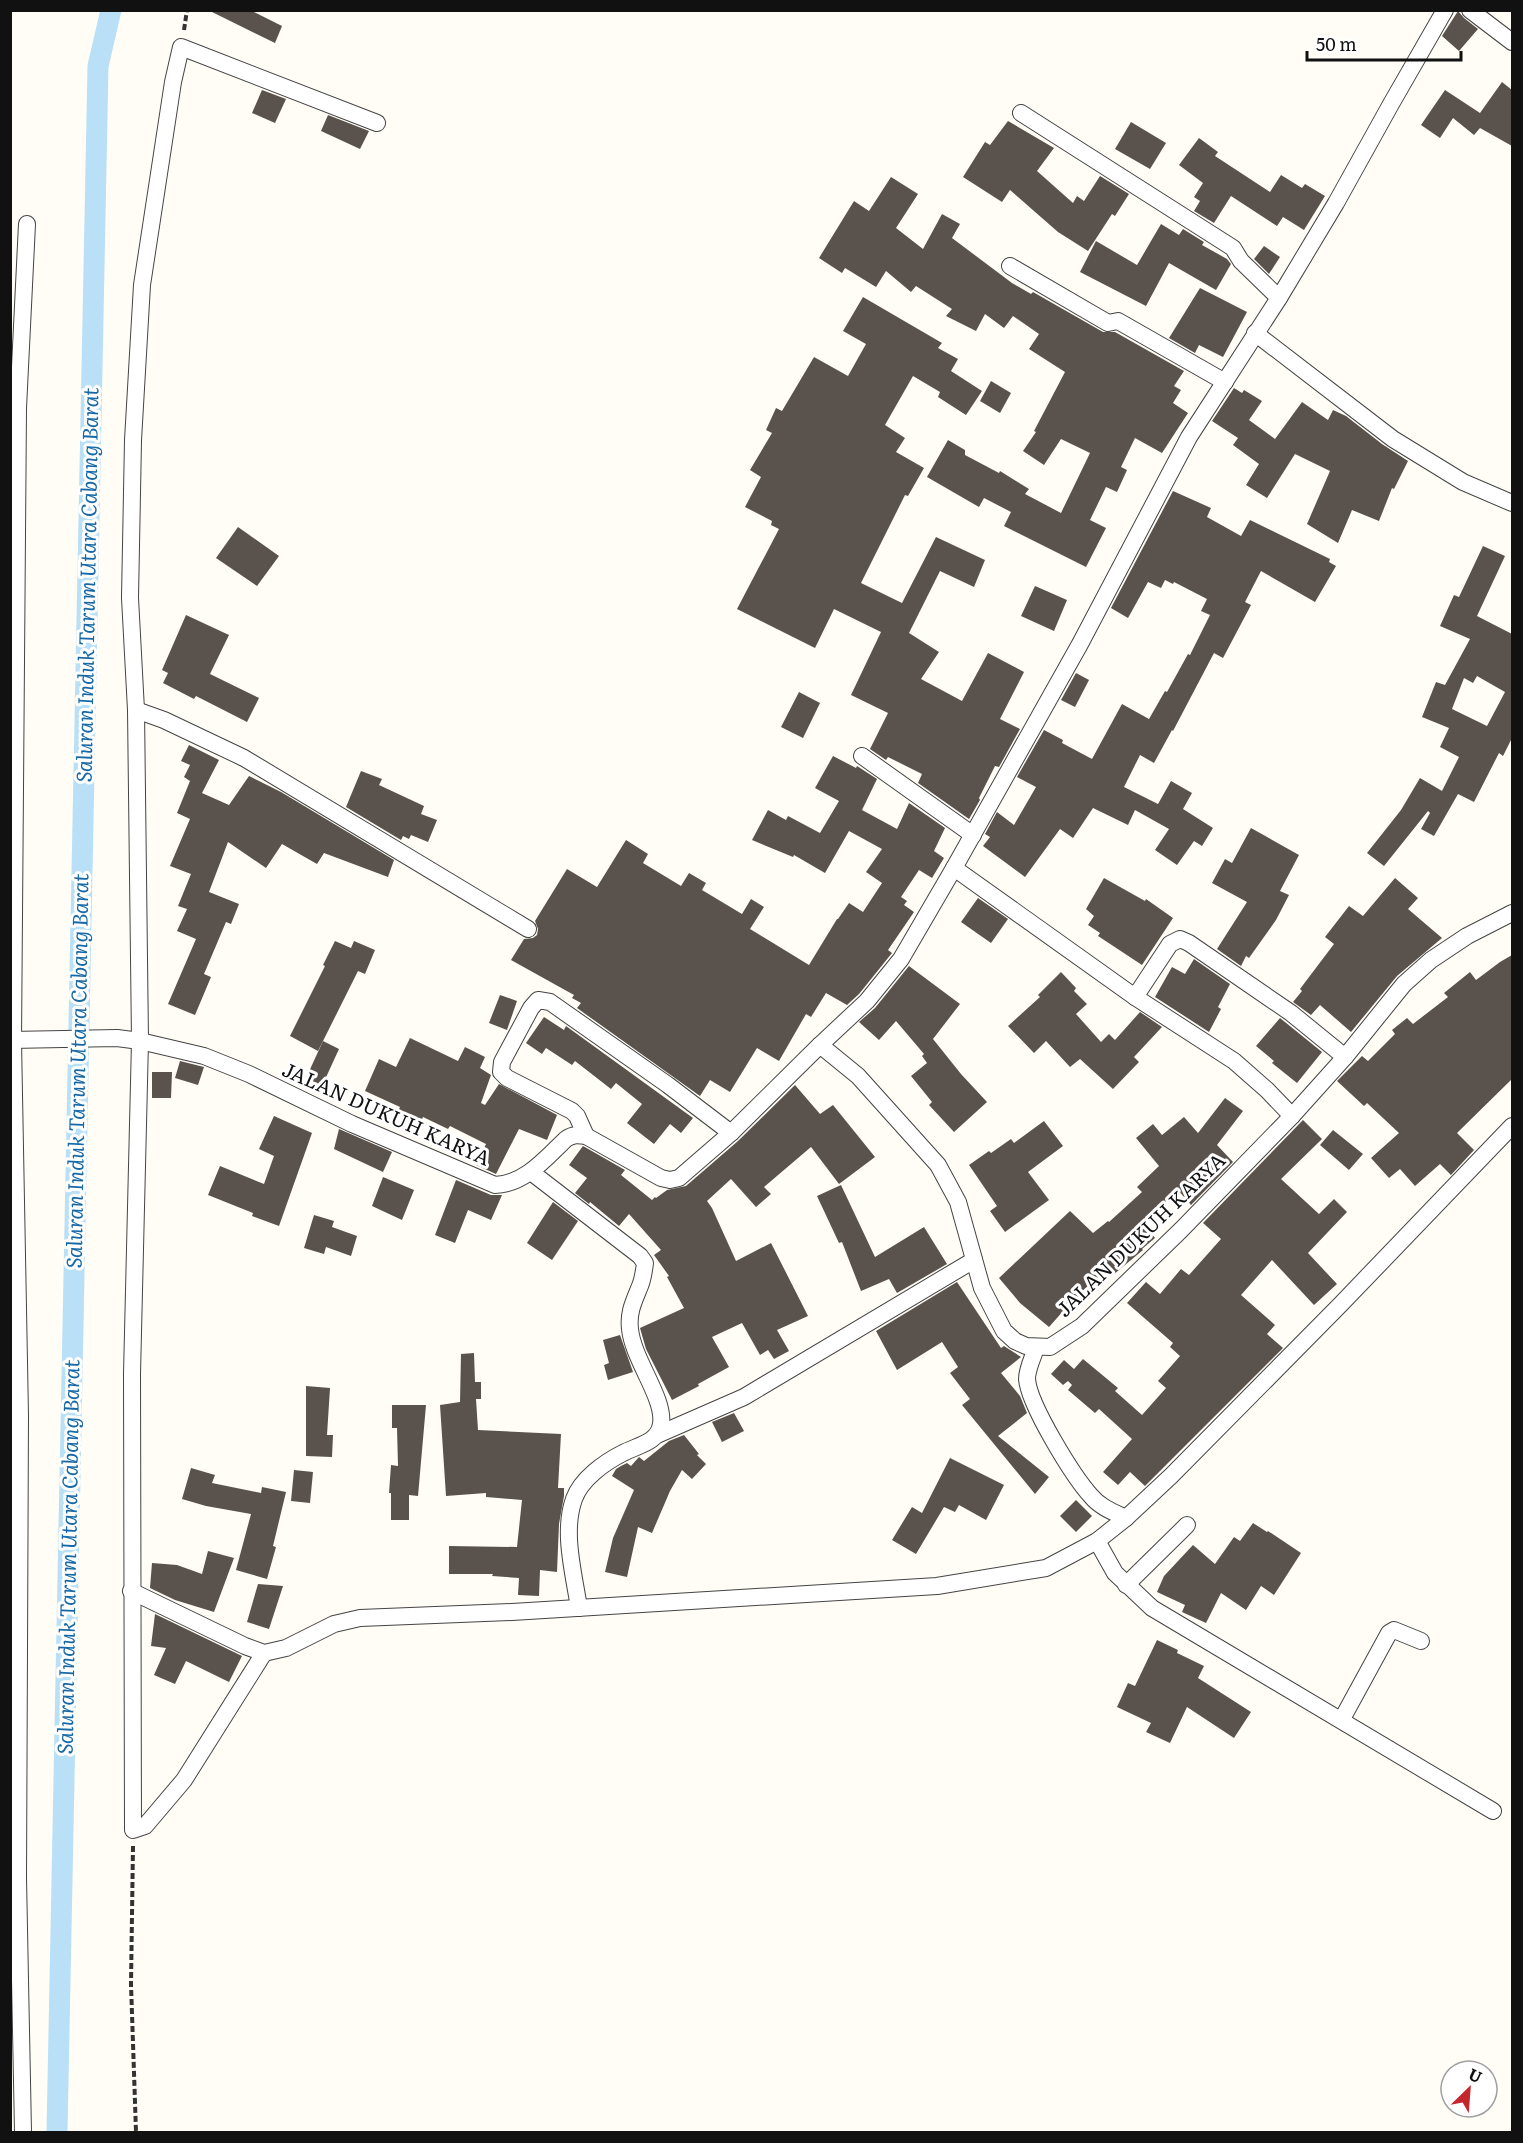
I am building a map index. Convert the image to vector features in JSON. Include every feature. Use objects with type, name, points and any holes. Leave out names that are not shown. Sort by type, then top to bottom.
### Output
[{"type":"street","points":[[731,1133],[668,1085],[550,1002],[538,1000],[531,1008],[502,1062],[501,1071],[507,1078],[572,1111],[577,1116],[586,1136],[661,1178],[670,1180],[679,1178],[731,1133],[867,1001],[901,959],[1080,645],[1189,437],[1279,298],[1336,203],[1445,10]]},
{"type":"street","points":[[1470,10],[1512,42]]},
{"type":"street","points":[[264,1653],[184,1780],[145,1826],[133,1830],[132,1374],[140,1041],[136,710],[130,586],[133,440],[142,285],[173,82],[181,47],[377,123]]},
{"type":"street","points":[[1021,113],[1233,248],[1241,261],[1279,298]]},
{"type":"street","points":[[23,2133],[18,1878],[12,1041],[18,408],[27,224]]},
{"type":"street","points":[[1010,266],[1108,322],[1118,321],[1225,382]]},
{"type":"street","points":[[1256,333],[1393,440],[1463,482],[1512,503]]},
{"type":"street","points":[[136,710],[164,720],[244,758],[528,929]]},
{"type":"street","points":[[862,756],[973,835]]},
{"type":"street","points":[[954,868],[1135,997],[1234,1061],[1255,1078],[1292,1116]]},
{"type":"street","name":"JALAN DUKUH KARYA","points":[[1036,1348],[1050,1347],[1082,1326],[1181,1230],[1292,1116],[1345,1057],[1404,984],[1431,960],[1467,936],[1512,913]]},
{"type":"street","points":[[1135,997],[1170,944],[1180,939],[1265,995],[1345,1057]]},
{"type":"street","name":"JALAN DUKUH KARYA","points":[[12,1041],[117,1038],[204,1056],[352,1124],[491,1184],[508,1184],[518,1180],[531,1172],[571,1136],[586,1136]]},
{"type":"street","points":[[820,1045],[858,1076],[938,1165],[958,1202],[982,1288],[1004,1331],[1015,1341],[1036,1348],[1027,1376],[1032,1400],[1056,1443],[1091,1496],[1101,1505],[1126,1518]]},
{"type":"street","points":[[131,1591],[264,1653],[286,1647],[334,1624],[360,1618],[579,1608],[936,1586],[1047,1568],[1097,1541],[1126,1518],[1171,1476],[1307,1339],[1512,1126]]},
{"type":"street","points":[[531,1172],[640,1256],[645,1263],[641,1284],[629,1312],[630,1330],[638,1361],[662,1411],[661,1425],[657,1435]]},
{"type":"street","points":[[579,1608],[572,1562],[569,1519],[574,1497],[583,1483],[600,1468],[623,1453],[648,1443],[657,1435],[744,1397],[974,1260]]},
{"type":"street","points":[[1126,1585],[1187,1525]]},
{"type":"street","points":[[1097,1541],[1115,1573],[1152,1608],[1493,1810]]},
{"type":"street","points":[[1342,1719],[1389,1633],[1399,1630],[1421,1641]]},
{"type":"path","points":[[133,1830],[131,1984],[136,2133]]},
{"type":"building","points":[[208,10],[250,10],[282,26],[275,43]]},
{"type":"building","points":[[1458,11],[1478,29],[1459,51],[1442,36]]},
{"type":"building","points":[[1502,82],[1512,90],[1512,146],[1480,128],[1474,135],[1453,118],[1440,138],[1421,125],[1445,90],[1480,113]]},
{"type":"building","points":[[262,90],[286,99],[275,123],[252,113]]},
{"type":"building","points":[[328,115],[369,131],[360,149],[321,131]]},
{"type":"building","points":[[1008,121],[1054,148],[1037,171],[1073,203],[1077,196],[1084,201],[1100,176],[1129,194],[1115,216],[1112,214],[1088,251],[1058,232],[1010,190],[1002,202],[963,177],[985,142],[990,145]]},
{"type":"building","points":[[1131,122],[1166,143],[1150,169],[1115,149]]},
{"type":"building","points":[[1199,138],[1218,152],[1215,156],[1270,192],[1281,175],[1302,188],[1305,184],[1325,196],[1304,230],[1283,217],[1277,226],[1231,196],[1214,223],[1194,211],[1200,201],[1194,197],[1203,183],[1179,165]]},
{"type":"building","points":[[891,177],[918,194],[896,228],[923,249],[942,214],[960,224],[952,238],[1012,283],[1031,294],[1033,292],[1103,332],[1115,332],[1184,371],[1174,386],[1181,390],[1173,403],[1188,413],[1162,453],[1135,438],[1121,467],[1127,470],[1117,492],[1106,487],[1090,520],[1106,528],[1086,567],[1004,526],[1011,512],[984,498],[979,507],[927,477],[948,440],[965,450],[965,455],[999,473],[1000,471],[1029,489],[1025,494],[1061,513],[1090,453],[1061,439],[1044,465],[1023,451],[1036,432],[1034,431],[1065,372],[1029,349],[1039,334],[1013,316],[1004,328],[985,314],[976,331],[946,316],[952,309],[916,286],[911,292],[886,271],[876,287],[845,268],[842,273],[819,258],[854,201],[869,211]]},
{"type":"building","points":[[1161,224],[1179,235],[1183,229],[1204,242],[1202,245],[1227,259],[1231,264],[1216,290],[1169,263],[1146,306],[1080,272],[1096,241],[1137,265]]},
{"type":"building","points":[[1264,246],[1280,257],[1269,274],[1254,259]]},
{"type":"building","points":[[1200,288],[1247,312],[1223,357],[1199,345],[1195,353],[1169,338]]},
{"type":"building","points":[[863,297],[942,343],[938,348],[958,359],[951,371],[982,391],[966,415],[938,397],[940,392],[913,376],[885,425],[905,438],[896,452],[924,468],[908,496],[905,495],[861,583],[902,603],[936,537],[985,560],[974,587],[940,571],[909,633],[939,652],[921,679],[962,701],[988,653],[1024,672],[1000,719],[1020,729],[999,767],[995,766],[969,819],[918,783],[922,774],[888,757],[886,760],[870,749],[888,713],[851,695],[881,632],[834,609],[815,648],[737,609],[779,529],[771,525],[772,521],[745,507],[761,477],[750,470],[772,433],[766,430],[776,408],[782,411],[814,357],[848,376],[866,344],[843,331]]},
{"type":"building","points":[[991,381],[1011,393],[1000,413],[980,401]]},
{"type":"building","points":[[1234,388],[1242,393],[1244,390],[1262,401],[1249,420],[1275,439],[1302,402],[1328,420],[1333,410],[1346,416],[1408,461],[1394,489],[1392,488],[1379,521],[1352,510],[1338,543],[1307,524],[1330,471],[1295,454],[1267,498],[1246,485],[1259,464],[1233,445],[1238,438],[1212,421]]},
{"type":"building","points":[[1173,491],[1211,508],[1207,517],[1241,536],[1250,520],[1330,559],[1329,562],[1336,566],[1315,602],[1261,571],[1245,602],[1251,605],[1223,658],[1214,653],[1154,763],[1140,755],[1124,787],[1158,804],[1171,781],[1192,793],[1183,809],[1213,828],[1202,846],[1194,841],[1177,865],[1155,850],[1169,829],[1135,810],[1128,825],[1093,808],[1073,838],[1060,829],[1025,877],[983,846],[990,837],[985,834],[997,812],[1014,825],[1036,787],[1017,777],[1044,730],[1063,740],[1062,743],[1092,759],[1122,704],[1149,719],[1188,654],[1190,655],[1210,615],[1201,611],[1207,599],[1174,582],[1173,584],[1165,580],[1161,588],[1148,582],[1128,618],[1111,608]]},
{"type":"building","points":[[238,527],[279,556],[257,586],[216,558]]},
{"type":"building","points":[[1483,546],[1505,556],[1477,616],[1512,634],[1512,738],[1503,756],[1499,753],[1474,802],[1458,794],[1434,836],[1421,829],[1430,813],[1428,811],[1384,866],[1367,853],[1401,810],[1420,778],[1442,791],[1459,757],[1440,747],[1449,728],[1422,717],[1436,682],[1445,685],[1470,639],[1440,626],[1454,595],[1459,597]],"holes":[[[1477,676],[1505,692],[1487,726],[1452,709],[1464,678],[1473,683]]]},
{"type":"building","points":[[1035,586],[1067,600],[1054,631],[1021,616]]},
{"type":"building","points":[[186,615],[229,635],[210,674],[259,698],[247,722],[196,696],[194,699],[163,683],[168,673],[162,670]]},
{"type":"building","points":[[1076,673],[1089,680],[1075,707],[1061,700]]},
{"type":"building","points":[[799,692],[820,703],[803,738],[781,727]]},
{"type":"building","points":[[189,745],[219,760],[202,793],[229,805],[249,776],[281,792],[394,860],[388,877],[324,853],[317,864],[282,844],[266,868],[228,842],[209,892],[239,904],[231,924],[226,922],[204,974],[211,977],[195,1015],[168,1004],[196,939],[177,931],[187,909],[178,906],[191,874],[170,866],[190,819],[177,813],[190,781],[184,777],[190,765],[181,761]]},
{"type":"building","points":[[833,756],[856,768],[857,766],[877,779],[862,810],[897,829],[909,803],[945,828],[934,851],[944,858],[932,878],[919,870],[901,897],[907,901],[904,905],[914,912],[888,950],[892,953],[859,994],[847,1005],[826,993],[811,1017],[806,1014],[779,1061],[757,1048],[730,1092],[710,1080],[700,1096],[577,1008],[581,1003],[572,998],[574,995],[511,960],[524,939],[537,935],[538,929],[535,921],[567,869],[597,887],[626,840],[648,854],[643,863],[681,886],[689,873],[706,883],[702,890],[742,914],[751,899],[764,907],[750,929],[809,965],[849,903],[863,912],[882,883],[866,872],[882,849],[849,831],[825,873],[794,855],[793,857],[752,840],[768,810],[786,820],[788,816],[820,833],[839,801],[815,788]]},
{"type":"building","points":[[361,771],[382,779],[379,785],[424,806],[421,814],[437,820],[428,842],[411,835],[409,839],[403,836],[401,840],[346,807]]},
{"type":"building","points":[[1251,828],[1299,855],[1280,891],[1289,895],[1276,920],[1249,958],[1246,956],[1241,966],[1217,949],[1247,902],[1212,883],[1225,859],[1232,863]]},
{"type":"building","points":[[1104,878],[1145,901],[1146,899],[1173,918],[1142,965],[1098,936],[1100,933],[1088,925],[1094,916],[1086,909]]},
{"type":"building","points":[[1395,878],[1418,898],[1408,909],[1442,938],[1397,976],[1351,1032],[1320,1005],[1311,1015],[1293,1002],[1334,944],[1325,937],[1349,906],[1363,916]]},
{"type":"building","points":[[978,898],[1008,919],[991,943],[961,922]]},
{"type":"building","points":[[335,941],[351,948],[354,941],[375,950],[365,974],[358,971],[318,1051],[290,1036]]},
{"type":"building","points":[[1512,955],[1512,1079],[1457,1133],[1474,1150],[1451,1175],[1440,1164],[1415,1186],[1400,1169],[1389,1178],[1371,1158],[1399,1133],[1367,1103],[1364,1106],[1337,1081],[1362,1056],[1368,1061],[1395,1034],[1392,1030],[1407,1018],[1413,1024],[1448,997],[1444,993],[1470,972],[1476,980]]},
{"type":"building","points":[[1194,959],[1230,984],[1209,1032],[1155,997],[1172,967],[1185,974]]},
{"type":"building","points":[[909,966],[960,1004],[933,1039],[987,1102],[954,1132],[929,1105],[932,1102],[911,1076],[927,1063],[922,1056],[924,1054],[896,1021],[879,1040],[859,1022],[875,1008]]},
{"type":"building","points":[[1061,972],[1076,988],[1074,991],[1087,1004],[1076,1014],[1101,1042],[1109,1034],[1115,1040],[1140,1012],[1162,1027],[1134,1057],[1139,1062],[1113,1089],[1080,1059],[1070,1067],[1046,1041],[1034,1053],[1008,1026],[1040,997],[1038,995]]},
{"type":"building","points":[[500,995],[517,1001],[507,1030],[489,1023]]},
{"type":"building","points":[[544,1017],[564,1030],[566,1026],[693,1118],[681,1133],[670,1124],[654,1144],[627,1123],[642,1104],[616,1083],[611,1089],[575,1061],[572,1065],[546,1048],[542,1054],[526,1043]]},
{"type":"building","points":[[1280,1018],[1322,1052],[1297,1083],[1272,1063],[1274,1061],[1256,1046]]},
{"type":"building","points":[[410,1038],[458,1061],[465,1047],[485,1057],[480,1068],[491,1075],[481,1103],[485,1105],[499,1084],[557,1115],[547,1140],[519,1129],[496,1174],[476,1165],[486,1144],[450,1126],[448,1129],[423,1117],[420,1124],[397,1114],[400,1107],[365,1091],[379,1059],[396,1067]]},
{"type":"building","points":[[323,1041],[339,1049],[322,1086],[306,1078]]},
{"type":"building","points":[[180,1061],[204,1067],[198,1085],[175,1078]]},
{"type":"building","points":[[152,1072],[172,1072],[171,1098],[152,1098]]},
{"type":"building","points":[[795,1085],[820,1114],[833,1105],[875,1157],[839,1184],[811,1147],[764,1187],[771,1194],[756,1207],[731,1179],[707,1201],[736,1261],[771,1243],[808,1316],[777,1330],[789,1351],[774,1359],[768,1350],[760,1355],[742,1323],[712,1337],[729,1367],[672,1400],[646,1349],[640,1328],[684,1308],[667,1277],[669,1276],[654,1255],[661,1250],[629,1214],[619,1226],[590,1202],[589,1204],[575,1193],[587,1178],[569,1165],[583,1146],[625,1170],[621,1175],[652,1200],[667,1190],[686,1186],[738,1141]]},
{"type":"building","points":[[1225,1098],[1243,1111],[1217,1145],[1233,1162],[1191,1205],[1178,1190],[1143,1224],[1155,1238],[1113,1275],[1108,1269],[1080,1293],[1083,1296],[1068,1311],[1065,1309],[1049,1327],[1020,1303],[999,1278],[1070,1211],[1093,1233],[1109,1222],[1142,1192],[1137,1187],[1159,1166],[1136,1138],[1153,1124],[1162,1135],[1184,1117],[1198,1133]]},
{"type":"building","points":[[274,1116],[312,1133],[279,1226],[208,1195],[220,1166],[264,1184],[274,1156],[259,1149]]},
{"type":"building","points":[[1303,1120],[1322,1139],[1281,1179],[1319,1214],[1334,1199],[1347,1212],[1308,1253],[1337,1284],[1314,1305],[1272,1260],[1241,1295],[1275,1325],[1267,1334],[1283,1348],[1145,1486],[1130,1472],[1118,1485],[1103,1472],[1132,1439],[1099,1409],[1095,1413],[1068,1390],[1072,1385],[1068,1381],[1063,1385],[1051,1374],[1064,1360],[1074,1369],[1083,1359],[1118,1388],[1115,1391],[1142,1415],[1166,1388],[1158,1381],[1180,1356],[1170,1347],[1173,1343],[1127,1303],[1146,1282],[1160,1294],[1181,1269],[1189,1275],[1221,1239],[1203,1223]]},
{"type":"building","points":[[1044,1121],[1063,1146],[1028,1172],[1049,1200],[1005,1232],[990,1211],[997,1206],[969,1165],[1011,1139],[1014,1143]]},
{"type":"building","points":[[339,1129],[392,1152],[383,1172],[334,1149]]},
{"type":"building","points":[[1333,1130],[1363,1154],[1349,1170],[1320,1145]]},
{"type":"building","points":[[383,1177],[414,1190],[402,1220],[372,1206]]},
{"type":"building","points":[[456,1180],[491,1195],[502,1195],[491,1220],[468,1210],[455,1243],[435,1235]]},
{"type":"building","points":[[841,1185],[875,1257],[924,1227],[947,1264],[897,1293],[889,1279],[861,1291],[842,1242],[839,1243],[817,1196]]},
{"type":"building","points":[[553,1202],[578,1221],[552,1260],[527,1243]]},
{"type":"building","points":[[314,1215],[334,1221],[332,1227],[357,1236],[351,1256],[326,1247],[324,1254],[304,1248]]},
{"type":"building","points":[[957,1282],[1001,1348],[1004,1346],[1021,1357],[1001,1373],[1020,1396],[1027,1413],[998,1436],[1049,1477],[1035,1494],[962,1405],[970,1399],[950,1373],[958,1367],[942,1342],[897,1370],[876,1331]]},
{"type":"building","points":[[620,1335],[633,1372],[608,1380],[604,1365],[609,1363],[603,1340]]},
{"type":"building","points":[[474,1353],[475,1382],[481,1382],[481,1399],[476,1399],[478,1430],[561,1434],[558,1488],[564,1488],[564,1496],[559,1524],[557,1572],[540,1570],[539,1596],[518,1595],[519,1578],[492,1576],[493,1574],[449,1574],[449,1546],[517,1547],[522,1500],[486,1497],[486,1493],[446,1496],[440,1405],[460,1402],[461,1354]]},
{"type":"building","points":[[306,1386],[330,1388],[327,1435],[333,1435],[332,1457],[306,1456]]},
{"type":"building","points":[[392,1405],[426,1405],[418,1496],[409,1495],[409,1520],[391,1520],[391,1493],[389,1493],[391,1465],[398,1466],[397,1428],[392,1428]]},
{"type":"building","points":[[734,1413],[744,1431],[722,1442],[712,1422]]},
{"type":"building","points":[[684,1435],[706,1464],[692,1479],[682,1470],[670,1491],[652,1533],[638,1527],[627,1577],[605,1572],[613,1538],[634,1490],[612,1476],[616,1469],[627,1463],[631,1466],[639,1457],[644,1461],[669,1441]]},
{"type":"building","points":[[950,1458],[1004,1485],[986,1520],[959,1505],[955,1512],[944,1507],[916,1554],[892,1540],[912,1507],[922,1513]]},
{"type":"building","points":[[191,1468],[215,1475],[212,1483],[261,1493],[262,1487],[286,1492],[273,1546],[276,1547],[267,1579],[236,1570],[251,1514],[182,1499]]},
{"type":"building","points":[[294,1470],[313,1472],[310,1503],[291,1501]]},
{"type":"building","points":[[1076,1500],[1092,1516],[1076,1532],[1060,1516]]},
{"type":"building","points":[[1253,1523],[1301,1553],[1274,1595],[1261,1586],[1246,1610],[1221,1593],[1206,1623],[1182,1612],[1185,1605],[1157,1592],[1164,1576],[1193,1545],[1215,1564],[1234,1537],[1240,1541]]},
{"type":"building","points":[[208,1551],[234,1558],[214,1612],[175,1600],[150,1588],[152,1563],[177,1565],[202,1574]]},
{"type":"building","points":[[258,1584],[283,1586],[269,1629],[247,1622]]},
{"type":"building","points":[[155,1614],[242,1656],[229,1682],[186,1661],[175,1684],[154,1675],[166,1648],[151,1646]]},
{"type":"building","points":[[1157,1640],[1204,1666],[1198,1678],[1251,1712],[1234,1738],[1187,1707],[1170,1743],[1146,1732],[1151,1723],[1117,1707],[1128,1683],[1135,1686]]},
{"type":"waterway","name":"Saluran Induk Tarum Utara Cabang Barat","points":[[57,2132],[98,66],[111,10]]}]
